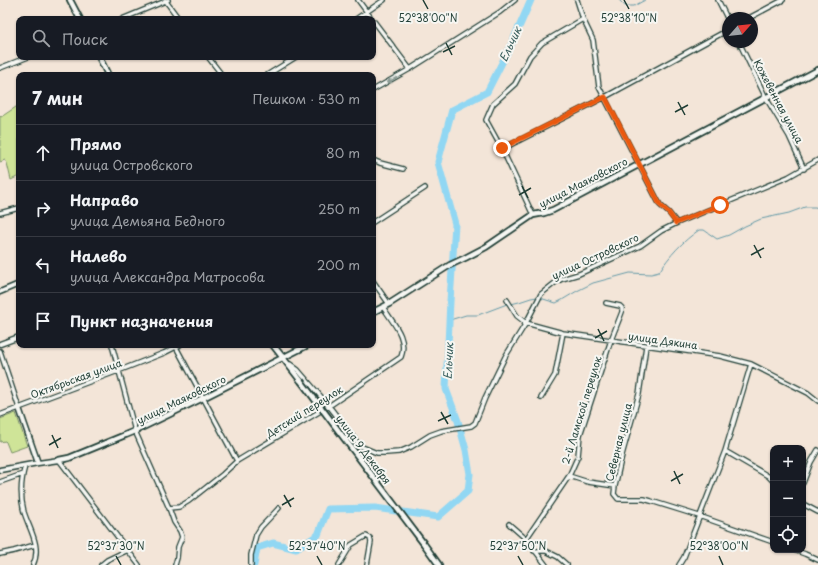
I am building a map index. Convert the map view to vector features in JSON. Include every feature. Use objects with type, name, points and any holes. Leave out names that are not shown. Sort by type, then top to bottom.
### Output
[{"type":"main road","points":[[70,0],[78,16]]},
{"type":"main road","points":[[100,60],[106,72]]},
{"type":"main road","name":"улица Маяковского","points":[[389,304],[450,265],[486,247],[533,216],[553,210],[818,70]]},
{"type":"main road","points":[[376,310],[389,304]]},
{"type":"main road","name":"улица 9 Декабря","points":[[275,348],[439,565]]},
{"type":"main road","name":"улица Маяковского","points":[[59,460],[69,458],[135,431],[284,359],[303,348]]},
{"type":"street","points":[[129,16],[166,0],[177,16]]},
{"type":"street","points":[[358,0],[370,16]]},
{"type":"street","points":[[361,16],[384,0]]},
{"type":"street","points":[[376,88],[410,69],[500,12],[515,0]]},
{"type":"street","points":[[577,0],[583,19],[593,40],[599,87],[660,205],[669,213],[676,223]]},
{"type":"street","points":[[718,0],[724,12]]},
{"type":"street","points":[[758,13],[783,0]]},
{"type":"street","points":[[533,216],[502,148],[486,120],[493,104],[515,84],[530,56],[542,43],[583,19]]},
{"type":"street","points":[[376,25],[410,69]]},
{"type":"street","points":[[502,148],[605,97],[722,33]]},
{"type":"street","name":"Кожевенная улица","points":[[742,48],[766,98],[789,136],[804,169]]},
{"type":"street","points":[[0,68],[20,60]]},
{"type":"street","points":[[210,60],[220,72]]},
{"type":"street","points":[[272,72],[291,60]]},
{"type":"street","name":"улица Островского","points":[[329,406],[360,446],[377,453],[399,452],[411,448],[430,435],[441,431],[471,426],[475,423],[485,398],[505,357],[526,323],[541,294],[556,282],[579,274],[640,246],[676,223],[788,178],[818,160]]},
{"type":"street","points":[[376,161],[403,169]]},
{"type":"street","points":[[376,220],[424,188]]},
{"type":"street","points":[[0,213],[16,209]]},
{"type":"street","points":[[0,292],[16,285]]},
{"type":"street","points":[[376,285],[389,304]]},
{"type":"street","points":[[507,300],[517,316],[526,323]]},
{"type":"street","name":"2-й Ламской переулок","points":[[526,539],[569,476],[578,456],[580,435],[611,340],[622,312],[622,308],[620,306],[606,303]]},
{"type":"street","name":"Детский переулок","points":[[169,508],[180,507],[189,502],[223,474],[236,461],[329,406],[402,357],[402,337],[383,307]]},
{"type":"street","name":"улица Дякина","points":[[526,323],[563,333],[720,356],[751,364],[808,393],[818,401]]},
{"type":"street","points":[[542,398],[555,375],[563,333]]},
{"type":"street","points":[[0,344],[16,338]]},
{"type":"street","name":"Северная улица","points":[[646,346],[639,394],[622,454],[614,494],[618,499],[644,499],[699,516],[770,541]]},
{"type":"street","points":[[113,348],[135,431],[174,522],[182,537],[178,548],[175,565]]},
{"type":"street","name":"Октябрьская улица","points":[[0,415],[118,372],[174,348]]},
{"type":"street","points":[[179,348],[236,461]]},
{"type":"street","points":[[0,351],[38,463]]},
{"type":"street","points":[[284,359],[298,370],[329,406]]},
{"type":"street","points":[[679,565],[684,557],[725,451],[751,364]]},
{"type":"street","points":[[804,481],[811,462],[818,450]]},
{"type":"street","points":[[725,451],[770,478]]},
{"type":"street","points":[[0,470],[59,460],[140,565]]},
{"type":"street","points":[[25,466],[21,488],[24,511],[34,537],[36,557],[33,565]]},
{"type":"street","points":[[0,482],[23,474]]},
{"type":"street","points":[[569,476],[588,482],[615,486]]},
{"type":"street","points":[[806,506],[818,512]]},
{"type":"street","points":[[251,565],[250,555],[256,535],[279,508]]},
{"type":"street","points":[[509,524],[526,539],[546,565]]},
{"type":"street","points":[[339,565],[351,545],[366,536],[370,538],[371,542],[367,565]]},
{"type":"street","points":[[0,554],[35,545]]},
{"type":"street","points":[[101,565],[107,560],[128,550]]},
{"type":"street","points":[[534,551],[546,550],[558,557],[567,565]]},
{"type":"street","points":[[802,553],[818,560]]},
{"type":"green space","points":[[16,107],[16,178],[11,180],[7,163],[5,160],[0,162],[0,116],[1,117]]},
{"type":"green space","points":[[16,413],[27,446],[10,452],[5,441],[0,442],[0,419]]},
{"type":"waterway","name":"Ельчик","points":[[254,565],[257,548],[273,543],[296,549],[318,535],[328,509],[375,508],[438,517],[468,491],[470,474],[466,450],[458,421],[446,389],[455,224],[438,162],[452,110],[487,92],[512,43],[531,0]]},
{"type":"waterway","points":[[619,0],[625,6],[634,6],[645,0]]},
{"type":"waterway","points":[[511,304],[537,297],[556,303],[593,283],[630,273],[651,274],[659,272],[677,249],[699,230],[704,230],[717,239],[729,235],[761,219],[789,213],[805,207],[818,208]]},
{"type":"waterway","points":[[449,322],[453,319],[466,315],[478,315],[507,304]]},
{"type":"route","points":[[502,148],[605,97],[660,205],[669,213],[676,223],[720,205]]}]
